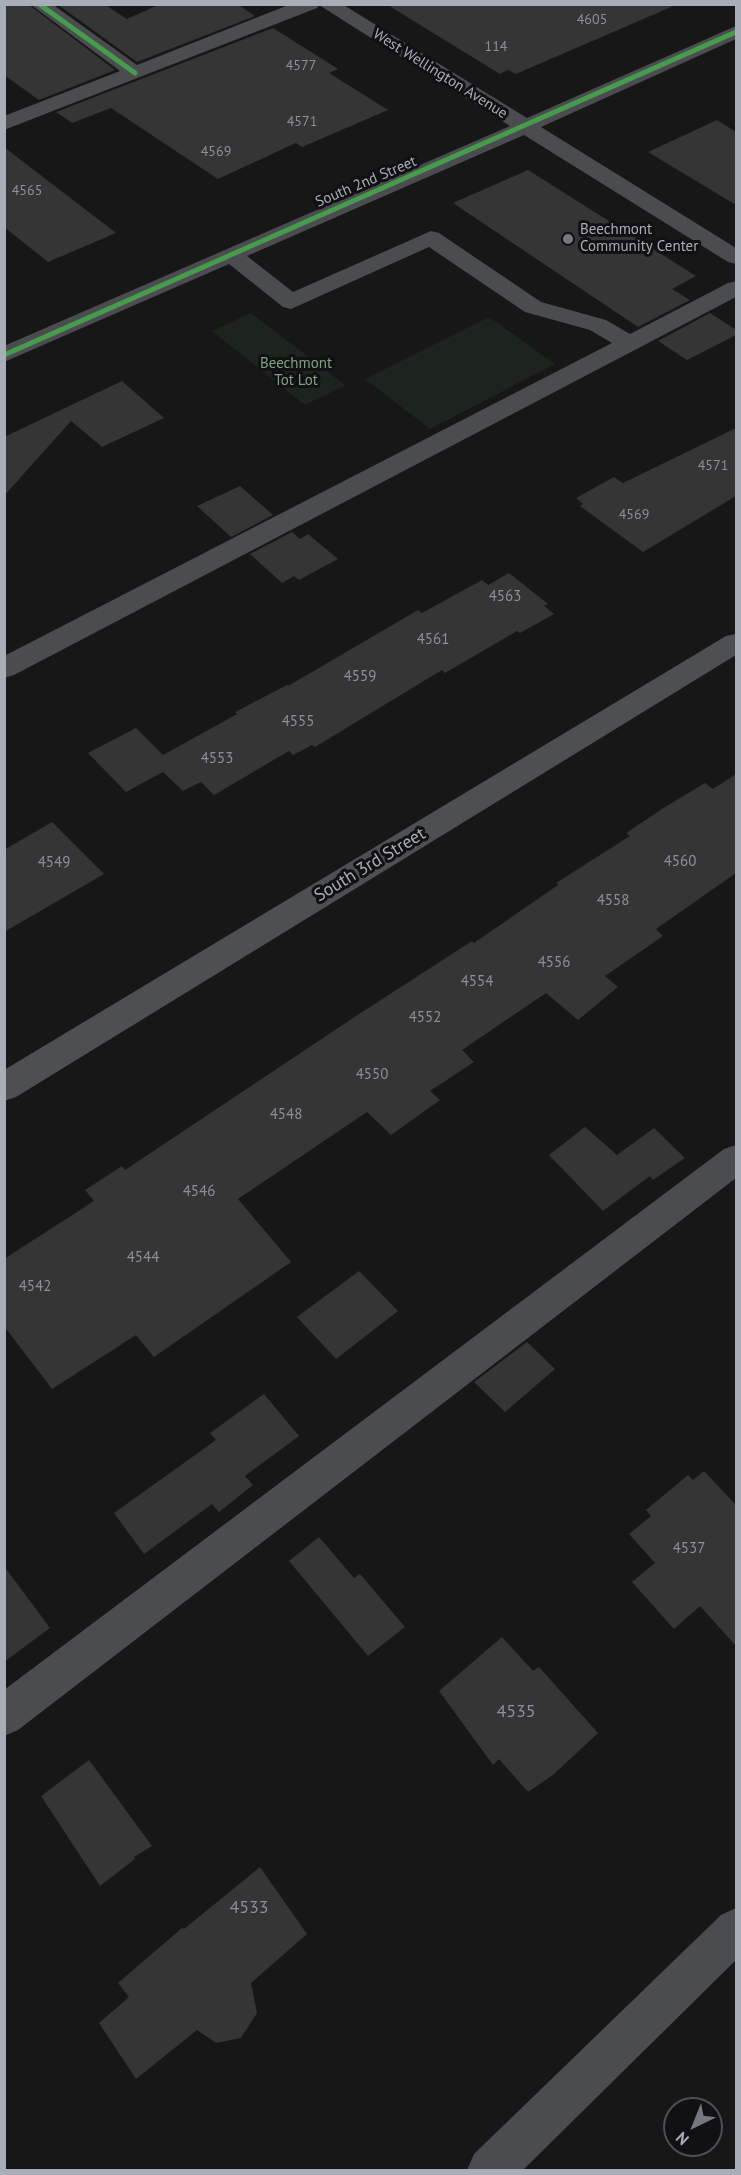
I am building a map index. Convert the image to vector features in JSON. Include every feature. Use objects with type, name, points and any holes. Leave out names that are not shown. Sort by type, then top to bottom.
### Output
[{"type":"main road","name":"South 3rd Street","points":[[4,1087],[736,643]]},
{"type":"street","points":[[39,4],[135,73]]},
{"type":"street","points":[[4,124],[310,4]]},
{"type":"street","name":"West Wellington Avenue","points":[[328,4],[736,257]]},
{"type":"street","name":"South 2nd Street","points":[[4,355],[230,254],[526,127],[736,32]]},
{"type":"street","points":[[230,254],[291,302],[431,238],[533,307],[598,325],[629,344]]},
{"type":"street","points":[[4,668],[736,288]]},
{"type":"street","points":[[4,1716],[736,1159]]},
{"type":"street","points":[[490,2170],[736,1930]]},
{"type":"green space","name":"Beechmont Tot Lot","points":[[251,313],[346,385],[305,405],[212,331]]},
{"type":"green space","points":[[489,317],[555,364],[430,429],[365,379]]},
{"type":"building","points":[[4,4],[28,4],[115,70],[39,100],[4,75]]},
{"type":"building","points":[[57,4],[104,4],[127,19],[160,4],[237,4],[255,16],[137,62]]},
{"type":"building","points":[[386,4],[678,4],[516,74],[508,70],[500,74]]},
{"type":"building","points":[[273,28],[338,69],[329,73],[388,110],[302,147],[296,143],[218,179],[111,108],[72,123],[56,112]]},
{"type":"building","points":[[717,120],[736,132],[736,205],[648,152]]},
{"type":"building","points":[[4,147],[116,233],[48,262],[4,227]]},
{"type":"building","name":"Beechmont Community Center","points":[[528,170],[696,276],[672,289],[690,300],[638,327],[453,203]]},
{"type":"building","points":[[710,313],[736,330],[736,335],[687,360],[658,341]]},
{"type":"building","points":[[122,381],[164,418],[102,447],[71,421],[4,496],[4,437]]},
{"type":"building","points":[[736,428],[736,496],[643,552],[580,506],[583,504],[576,498],[614,477],[623,483]]},
{"type":"building","points":[[240,486],[273,515],[231,537],[197,506]]},
{"type":"building","points":[[292,532],[300,539],[308,534],[338,559],[299,580],[294,576],[282,583],[250,554]]},
{"type":"building","points":[[509,573],[548,604],[544,606],[554,614],[520,633],[517,631],[445,673],[442,670],[315,747],[312,745],[293,755],[289,751],[214,795],[201,782],[183,791],[163,772],[126,792],[88,753],[136,728],[163,755],[237,714],[235,712],[288,686],[418,610],[422,613],[482,580],[488,585]]},
{"type":"building","points":[[736,774],[736,873],[656,929],[663,936],[605,976],[618,987],[578,1020],[546,993],[462,1050],[474,1062],[430,1091],[440,1100],[391,1135],[367,1112],[238,1199],[291,1262],[154,1357],[136,1335],[52,1389],[4,1326],[4,1259],[94,1201],[85,1190],[122,1166],[125,1170],[353,1018],[472,941],[474,943],[558,885],[556,883],[630,836],[626,833],[662,809],[705,783],[713,789]]},
{"type":"building","points":[[52,822],[104,874],[4,932],[4,850]]},
{"type":"building","points":[[585,1127],[617,1155],[654,1128],[685,1158],[653,1180],[650,1176],[603,1211],[549,1155]]},
{"type":"building","points":[[359,1271],[398,1311],[336,1359],[297,1317]]},
{"type":"building","points":[[527,1342],[555,1369],[505,1412],[474,1382]]},
{"type":"building","points":[[264,1394],[299,1436],[245,1476],[253,1485],[219,1512],[212,1504],[144,1554],[114,1513],[216,1440],[210,1433]]},
{"type":"building","points":[[704,1471],[736,1505],[736,1646],[700,1606],[674,1629],[632,1582],[655,1563],[629,1534],[651,1516],[646,1510],[688,1475],[693,1480]]},
{"type":"building","points":[[319,1537],[354,1578],[360,1574],[405,1627],[368,1656],[289,1561]]},
{"type":"building","points":[[4,1566],[50,1628],[4,1662]]},
{"type":"building","points":[[502,1637],[533,1671],[539,1667],[598,1733],[553,1775],[528,1792],[499,1759],[493,1765],[439,1691]]},
{"type":"building","points":[[89,1760],[152,1846],[134,1857],[135,1859],[100,1886],[41,1796]]},
{"type":"building","points":[[260,1867],[307,1934],[251,1983],[257,2013],[241,2038],[216,2043],[197,2030],[136,2079],[99,2023],[129,1997],[118,1983],[182,1928],[184,1929]]},
{"type":"cycle path","points":[[39,4],[135,73]]},
{"type":"cycle path","points":[[4,355],[736,32]]},
{"type":"place","name":"Beechmont Community Center","points":[[568,239]]}]
